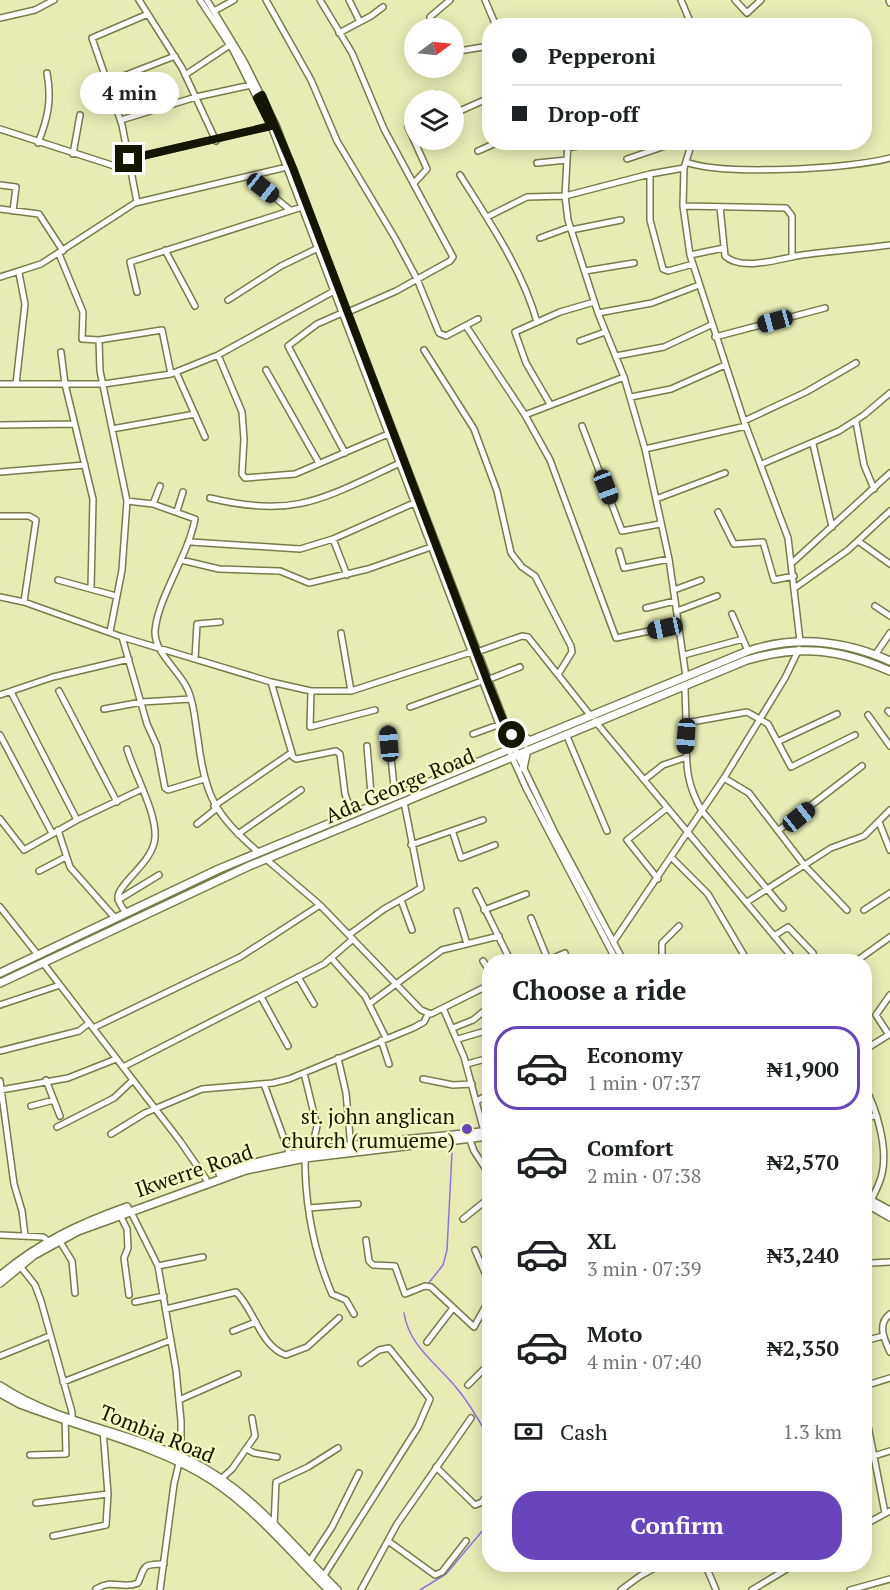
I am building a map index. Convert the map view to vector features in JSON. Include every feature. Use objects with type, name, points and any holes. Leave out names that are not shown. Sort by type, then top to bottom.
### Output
[{"type":"main road","name":"Ada George Road","points":[[686,681],[748,651],[777,643],[832,642],[890,661]]},
{"type":"main road","name":"Ada George Road","points":[[0,973],[258,852],[529,739],[592,718],[686,681],[755,658],[799,649],[844,655],[890,671]]},
{"type":"main road","name":"Ada George Road","points":[[0,983],[266,859],[566,734],[592,718]]},
{"type":"main road","points":[[507,730],[515,738],[529,739]]},
{"type":"main road","points":[[524,768],[527,750]]},
{"type":"main road","name":"Ikwerre Road","points":[[0,1276],[76,1226],[254,1162],[290,1155],[482,1135]]},
{"type":"main road","name":"Ikwerre Road","points":[[0,1283],[50,1242],[130,1210],[246,1170],[305,1158],[469,1136]]},
{"type":"main road","points":[[872,1203],[890,1211]]},
{"type":"main road","points":[[872,1204],[890,1217]]},
{"type":"main road","name":"Tombia Road","points":[[0,1386],[69,1420]]},
{"type":"main road","name":"Tombia Road","points":[[0,1393],[21,1404],[179,1458],[221,1479],[274,1526],[337,1590]]},
{"type":"main road","name":"Tombia Road","points":[[179,1458],[233,1495],[329,1590]]},
{"type":"street","points":[[0,18],[35,10],[54,0]]},
{"type":"street","points":[[139,0],[175,56],[216,141]]},
{"type":"street","points":[[201,0],[230,45],[251,86],[260,96],[334,291],[345,312],[414,503],[474,652]]},
{"type":"street","points":[[207,0],[260,96],[474,652],[498,725],[511,747]]},
{"type":"street","points":[[214,11],[234,0]]},
{"type":"street","points":[[266,0],[311,80],[337,141],[372,195],[417,279],[439,333],[446,336],[478,319]]},
{"type":"street","points":[[320,0],[360,70],[384,129],[453,257],[450,261],[417,279],[317,324],[288,346],[345,453]]},
{"type":"street","points":[[348,0],[360,22]]},
{"type":"street","points":[[430,17],[450,0]]},
{"type":"street","points":[[485,0],[493,18]]},
{"type":"street","points":[[681,0],[689,18]]},
{"type":"street","points":[[735,0],[744,13],[762,0]]},
{"type":"street","points":[[339,33],[383,7]]},
{"type":"street","points":[[137,202],[121,120],[92,38],[148,14]]},
{"type":"street","points":[[185,75],[230,45]]},
{"type":"street","points":[[464,50],[482,47]]},
{"type":"street","points":[[108,82],[175,56]]},
{"type":"street","points":[[38,143],[48,118],[50,88],[46,73]]},
{"type":"street","points":[[121,120],[196,97],[251,86]]},
{"type":"street","points":[[464,109],[482,101]]},
{"type":"street","points":[[73,154],[80,115]]},
{"type":"street","points":[[129,159],[216,141],[271,126]]},
{"type":"street","points":[[0,129],[130,171]]},
{"type":"street","points":[[478,151],[482,149]]},
{"type":"street","points":[[414,183],[427,170],[418,150]]},
{"type":"street","points":[[568,150],[565,196],[571,229],[594,302],[631,397],[669,559],[684,655],[686,681],[684,758],[687,780],[702,811],[783,908]]},
{"type":"street","points":[[627,159],[653,150]]},
{"type":"street","points":[[690,150],[685,165],[683,206],[690,255],[745,424],[785,528],[793,562],[800,641]]},
{"type":"street","points":[[487,217],[527,197],[565,196],[685,165],[760,170],[829,166],[890,158]]},
{"type":"street","points":[[537,163],[567,160]]},
{"type":"street","points":[[0,277],[19,273],[61,253],[113,215],[137,202],[287,166]]},
{"type":"street","points":[[650,174],[650,220],[663,269],[668,271],[693,264]]},
{"type":"street","points":[[460,175],[487,217],[524,286],[537,322]]},
{"type":"street","points":[[249,176],[290,210]]},
{"type":"street","points":[[0,184],[16,187],[13,211]]},
{"type":"street","points":[[683,206],[789,210],[792,257]]},
{"type":"street","points":[[137,292],[130,262],[302,207]]},
{"type":"street","points":[[720,207],[725,256],[731,261],[754,263],[890,245]]},
{"type":"street","points":[[0,209],[39,214],[43,217],[61,253],[83,312],[82,339],[99,340],[162,330],[173,373],[205,437]]},
{"type":"street","points":[[540,238],[571,229],[621,220]]},
{"type":"street","points":[[228,300],[281,266],[318,248]]},
{"type":"street","points":[[690,255],[724,248]]},
{"type":"street","points":[[165,250],[195,306]]},
{"type":"street","points":[[585,271],[634,263]]},
{"type":"street","points":[[16,384],[25,304],[19,273]]},
{"type":"street","points":[[598,313],[652,303],[699,285]]},
{"type":"street","points":[[0,384],[104,384],[173,373],[218,355],[334,291]]},
{"type":"street","points":[[550,404],[526,363],[515,335],[518,330],[537,322],[594,302]]},
{"type":"street","points":[[715,337],[825,309]]},
{"type":"street","points":[[616,356],[664,347],[711,325]]},
{"type":"street","points":[[466,326],[525,415],[550,460],[616,638],[678,625]]},
{"type":"street","points":[[580,341],[605,332]]},
{"type":"street","points":[[99,340],[104,384],[127,501],[122,570],[110,632]]},
{"type":"street","points":[[424,350],[474,429],[497,491],[512,553],[522,567],[536,576],[572,646],[572,652],[559,673]]},
{"type":"street","points":[[61,352],[65,384],[94,513],[91,589]]},
{"type":"street","points":[[218,355],[242,412],[242,476],[254,479],[288,475],[388,434]]},
{"type":"street","points":[[645,449],[745,424],[856,363]]},
{"type":"street","points":[[631,397],[671,389],[725,365]]},
{"type":"street","points":[[266,370],[320,463]]},
{"type":"street","points":[[525,415],[624,377]]},
{"type":"street","points":[[762,464],[813,444],[856,422],[890,393]]},
{"type":"street","points":[[112,429],[195,414]]},
{"type":"street","points":[[856,422],[864,465],[874,489]]},
{"type":"street","points":[[0,425],[74,424]]},
{"type":"street","points":[[582,426],[622,531],[660,524]]},
{"type":"street","points":[[813,444],[832,527]]},
{"type":"street","points":[[210,498],[257,506],[298,506],[337,493],[400,463]]},
{"type":"street","points":[[0,472],[85,465]]},
{"type":"street","points":[[656,499],[725,472]]},
{"type":"street","points":[[793,562],[890,473]]},
{"type":"street","points":[[153,504],[160,486]]},
{"type":"street","points":[[177,511],[183,492]]},
{"type":"street","points":[[127,501],[153,504],[194,518],[191,542],[181,560],[157,622],[155,638],[159,648],[181,677],[191,699],[204,779],[215,808],[258,852]]},
{"type":"street","points":[[191,542],[294,549],[333,540],[414,503]]},
{"type":"street","points":[[796,587],[858,541],[890,511]]},
{"type":"street","points":[[718,512],[734,544],[763,542],[774,580],[794,576]]},
{"type":"street","points":[[0,516],[29,516],[36,520],[24,602]]},
{"type":"street","points":[[333,540],[347,575]]},
{"type":"street","points":[[858,541],[890,564]]},
{"type":"street","points":[[181,560],[219,569],[280,571],[309,583],[347,575],[431,547]]},
{"type":"street","points":[[619,551],[624,568],[669,559]]},
{"type":"street","points":[[58,580],[116,596]]},
{"type":"street","points":[[674,590],[701,580]]},
{"type":"street","points":[[677,611],[717,596]]},
{"type":"street","points":[[0,597],[24,602],[122,637],[311,692],[351,691],[525,636],[559,673],[592,718],[789,954]]},
{"type":"street","points":[[646,608],[675,601]]},
{"type":"street","points":[[875,606],[890,616]]},
{"type":"street","points":[[732,614],[748,651]]},
{"type":"street","points":[[195,659],[197,624],[220,622]]},
{"type":"street","points":[[341,633],[351,691]]},
{"type":"street","points":[[875,655],[890,633]]},
{"type":"street","points":[[122,637],[151,737],[157,746],[166,789],[204,779]]},
{"type":"street","points":[[684,655],[743,639]]},
{"type":"street","points":[[614,941],[724,778],[799,649]]},
{"type":"street","points":[[0,695],[53,677],[129,659]]},
{"type":"street","points":[[410,707],[520,667]]},
{"type":"street","points":[[484,680],[507,730],[514,755],[613,954]]},
{"type":"street","points":[[271,682],[291,753],[296,759],[338,752],[345,794],[352,814]]},
{"type":"street","points":[[58,691],[117,802]]},
{"type":"street","points":[[11,692],[77,820]]},
{"type":"street","points":[[311,692],[310,727],[375,710]]},
{"type":"street","points":[[104,709],[142,702],[191,699]]},
{"type":"street","points":[[686,723],[744,711],[768,724],[791,767],[855,735]]},
{"type":"street","points":[[779,741],[837,714]]},
{"type":"street","points":[[868,715],[890,746]]},
{"type":"street","points":[[473,734],[498,725]]},
{"type":"street","points":[[388,729],[395,796]]},
{"type":"street","points":[[566,734],[607,831]]},
{"type":"street","points":[[0,735],[55,832],[73,872],[115,918]]},
{"type":"street","points":[[367,746],[372,806]]},
{"type":"street","points":[[126,913],[118,900],[119,893],[146,861],[155,838],[153,824],[128,749]]},
{"type":"street","points":[[197,824],[215,808],[291,753]]},
{"type":"street","points":[[514,755],[524,768],[620,954]]},
{"type":"street","points":[[644,780],[663,765],[684,758]]},
{"type":"street","points":[[779,831],[862,765]]},
{"type":"street","points":[[724,778],[749,793],[805,866],[847,910]]},
{"type":"street","points":[[0,819],[24,850],[77,820],[142,789]]},
{"type":"street","points":[[238,834],[301,790]]},
{"type":"street","points":[[123,1067],[332,958],[351,937],[422,887],[411,845],[405,802]]},
{"type":"street","points":[[658,879],[627,840],[667,808]]},
{"type":"street","points":[[747,902],[831,848],[864,836],[890,810]]},
{"type":"street","points":[[411,845],[453,833],[483,820]]},
{"type":"street","points":[[879,822],[890,850]]},
{"type":"street","points":[[453,833],[461,858],[495,845]]},
{"type":"street","points":[[39,871],[66,857]]},
{"type":"street","points":[[672,858],[708,894],[743,954]]},
{"type":"street","points":[[266,859],[320,905],[396,985],[428,1014]]},
{"type":"street","points":[[118,900],[159,875]]},
{"type":"street","points":[[476,891],[507,954]]},
{"type":"street","points":[[864,910],[890,893]]},
{"type":"street","points":[[484,910],[526,894]]},
{"type":"street","points":[[401,900],[412,930]]},
{"type":"street","points":[[0,1051],[91,1026],[240,957],[320,905]]},
{"type":"street","points":[[0,907],[38,955]]},
{"type":"street","points":[[457,911],[467,945]]},
{"type":"street","points":[[531,918],[544,954]]},
{"type":"street","points":[[662,954],[662,943],[679,926]]},
{"type":"street","points":[[774,936],[788,927],[813,953]]},
{"type":"street","points":[[369,1004],[396,985],[417,966],[442,950],[499,936]]},
{"type":"street","points":[[866,954],[890,937]]},
{"type":"street","points":[[561,954],[565,952]]},
{"type":"street","points":[[332,958],[369,1004],[383,1039],[389,1064]]},
{"type":"street","points":[[43,963],[155,1108],[206,1179]]},
{"type":"street","points":[[298,977],[314,1004]]},
{"type":"street","points":[[0,1005],[60,985]]},
{"type":"street","points":[[111,1134],[155,1108],[202,1089],[264,1083],[304,1073],[419,1025],[428,1014],[438,1012],[482,988]]},
{"type":"street","points":[[872,1045],[889,1034],[876,1015],[890,995]]},
{"type":"street","points":[[261,997],[288,1046]]},
{"type":"street","points":[[443,1008],[467,1064],[482,1118]]},
{"type":"street","points":[[453,1028],[473,1020],[482,1013]]},
{"type":"street","points":[[458,1040],[482,1032]]},
{"type":"street","points":[[338,1058],[346,1093],[351,1148]]},
{"type":"street","points":[[1,1090],[46,1080],[68,1078],[116,1059]]},
{"type":"street","points":[[467,1064],[482,1060]]},
{"type":"street","points":[[304,1073],[317,1125],[314,1139]]},
{"type":"street","points":[[423,1079],[453,1085],[472,1084]]},
{"type":"street","points":[[46,1080],[60,1116]]},
{"type":"street","points":[[57,1127],[114,1098],[133,1080]]},
{"type":"street","points":[[0,1081],[14,1184],[22,1211],[25,1236]]},
{"type":"street","points":[[264,1083],[290,1155]]},
{"type":"street","points":[[477,1101],[482,1098]]},
{"type":"street","points":[[31,1106],[54,1100]]},
{"type":"street","points":[[872,1110],[881,1137],[883,1168],[872,1189]]},
{"type":"street","points":[[469,1136],[482,1161]]},
{"type":"street","points":[[305,1158],[309,1208],[319,1260],[332,1294],[346,1300],[354,1314]]},
{"type":"street","points":[[309,1208],[358,1204]]},
{"type":"street","points":[[463,1219],[482,1204]]},
{"type":"street","points":[[130,1210],[158,1266],[171,1340],[182,1431],[160,1590]]},
{"type":"street","points":[[120,1215],[127,1229],[128,1248],[124,1258],[129,1295]]},
{"type":"street","points":[[0,1235],[25,1236],[50,1242]]},
{"type":"street","points":[[59,1240],[72,1261],[75,1293]]},
{"type":"street","points":[[366,1240],[369,1261],[372,1264],[395,1266],[405,1294],[425,1286],[431,1287],[474,1327],[482,1313]]},
{"type":"street","points":[[475,1250],[482,1266]]},
{"type":"street","points":[[158,1266],[203,1257]]},
{"type":"street","points":[[872,1263],[890,1262]]},
{"type":"street","points":[[20,1266],[39,1293],[63,1382],[69,1420],[66,1454],[30,1455]]},
{"type":"street","points":[[166,1309],[236,1292],[255,1322],[279,1352],[290,1355],[307,1347],[339,1318]]},
{"type":"street","points":[[135,1302],[164,1296]]},
{"type":"street","points":[[427,1342],[453,1308]]},
{"type":"street","points":[[890,1314],[883,1322],[883,1336],[890,1352]]},
{"type":"street","points":[[234,1331],[255,1322]]},
{"type":"street","points":[[872,1339],[883,1336]]},
{"type":"street","points":[[0,1356],[47,1338]]},
{"type":"street","points":[[63,1382],[171,1340]]},
{"type":"street","points":[[323,1577],[418,1427],[430,1399],[389,1348],[379,1350],[361,1363]]},
{"type":"street","points":[[468,1385],[482,1371]]},
{"type":"street","points":[[179,1400],[238,1374]]},
{"type":"street","points":[[872,1384],[890,1378]]},
{"type":"street","points":[[221,1479],[255,1436],[252,1418]]},
{"type":"street","points":[[362,1590],[388,1541],[471,1418]]},
{"type":"street","points":[[53,1536],[106,1525],[108,1494],[103,1432]]},
{"type":"street","points":[[872,1440],[887,1512],[872,1520]]},
{"type":"street","points":[[274,1526],[276,1482],[308,1467],[338,1448]]},
{"type":"street","points":[[247,1449],[254,1453],[277,1457]]},
{"type":"street","points":[[872,1456],[890,1451]]},
{"type":"street","points":[[436,1467],[475,1505],[482,1502]]},
{"type":"street","points":[[309,1562],[332,1527],[359,1473]]},
{"type":"street","points":[[36,1503],[108,1494]]},
{"type":"street","points":[[388,1541],[435,1575],[442,1572],[466,1541]]},
{"type":"street","points":[[96,1589],[106,1582],[134,1585],[138,1583],[142,1568],[146,1565],[164,1564]]},
{"type":"street","points":[[621,1590],[646,1572]]},
{"type":"street","points":[[708,1572],[716,1590]]},
{"type":"street","points":[[752,1590],[782,1572]]},
{"type":"street","points":[[850,1590],[890,1579]]},
{"type":"waterway","points":[[428,1284],[443,1265],[447,1250],[452,1153]]},
{"type":"waterway","points":[[404,1313],[407,1325],[418,1346],[451,1382],[482,1426]]},
{"type":"waterway","points":[[420,1590],[446,1574],[482,1531]]},
{"type":"place","name":"st. john anglican church (rumueme)","points":[[467,1129]]},
{"type":"route","points":[[129,159],[271,126],[257,98],[262,95],[276,125],[344,300],[489,685],[507,730],[512,735]]}]
